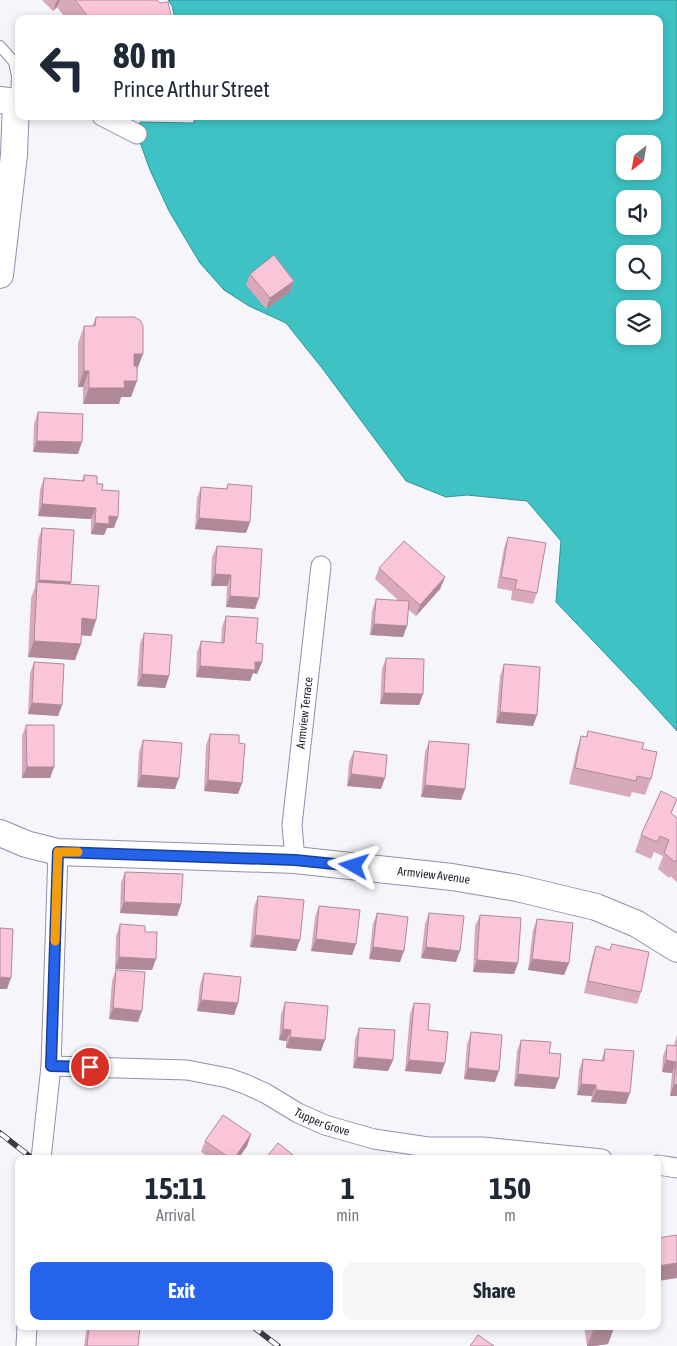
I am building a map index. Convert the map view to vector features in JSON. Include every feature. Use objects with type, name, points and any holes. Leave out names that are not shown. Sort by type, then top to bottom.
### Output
[{"type":"street","points":[[0,275],[14,155],[12,102]]},
{"type":"street","points":[[110,120],[137,134]]},
{"type":"street","name":"Armview Terrace","points":[[295,860],[292,825],[321,566]]},
{"type":"street","name":"Armview Avenue","points":[[0,833],[26,844],[58,852],[295,860],[452,877],[516,888],[596,907],[637,924],[677,949]]},
{"type":"street","points":[[41,1155],[51,1066],[58,852]]},
{"type":"street","name":"Tupper Grove","points":[[51,1066],[187,1070],[206,1073],[228,1078],[265,1092],[298,1113],[325,1125],[374,1139],[428,1147],[483,1147],[562,1155]]},
{"type":"street","points":[[661,1165],[677,1168]]},
{"type":"street","points":[[26,1346],[27,1330]]},
{"type":"lane","points":[[0,46],[14,62],[15,67]]},
{"type":"lane","points":[[12,102],[15,86]]},
{"type":"water","points":[[168,0],[677,0],[677,731],[556,602],[561,541],[527,501],[467,495],[446,497],[406,481],[286,323],[249,306],[224,290],[200,263],[169,211],[150,170],[137,134],[140,122],[194,123],[194,120],[663,120],[663,15],[174,15]]},
{"type":"building","points":[[75,0],[157,0],[160,3],[168,2],[171,15],[87,15]]},
{"type":"building","points":[[274,255],[294,281],[270,298],[250,274]]},
{"type":"building","points":[[96,317],[134,317],[140,320],[143,326],[143,354],[134,354],[134,366],[137,366],[137,381],[124,381],[125,388],[89,388],[89,371],[84,371],[84,326],[95,326]]},
{"type":"building","points":[[38,412],[83,414],[82,442],[37,441]]},
{"type":"building","points":[[84,475],[97,476],[97,484],[103,484],[102,490],[119,491],[118,517],[109,516],[109,524],[95,523],[96,508],[42,504],[44,478],[84,481]]},
{"type":"building","points":[[228,484],[252,486],[250,522],[199,518],[201,487],[227,489]]},
{"type":"building","points":[[42,528],[74,530],[71,582],[39,580]]},
{"type":"building","points":[[508,537],[546,543],[537,593],[515,589],[517,580],[501,577]]},
{"type":"building","points":[[404,541],[445,577],[420,605],[379,568]]},
{"type":"building","points":[[217,546],[262,549],[259,598],[230,596],[231,575],[215,574]]},
{"type":"building","points":[[37,582],[99,586],[96,620],[82,618],[81,644],[34,641]]},
{"type":"building","points":[[376,599],[409,601],[407,626],[374,624]]},
{"type":"building","points":[[226,616],[258,618],[256,643],[263,644],[262,662],[255,662],[255,670],[200,666],[201,641],[224,643]]},
{"type":"building","points":[[144,633],[172,635],[169,676],[142,674]]},
{"type":"building","points":[[386,658],[424,659],[423,694],[384,693]]},
{"type":"building","points":[[34,662],[64,664],[62,705],[32,703]]},
{"type":"building","points":[[504,664],[540,667],[537,715],[500,712]]},
{"type":"building","points":[[26,725],[54,725],[54,767],[27,767]]},
{"type":"building","points":[[588,731],[644,743],[642,749],[657,752],[651,779],[637,776],[636,781],[575,768],[581,736],[587,737]]},
{"type":"building","points":[[210,734],[239,735],[239,743],[245,744],[242,783],[208,780]]},
{"type":"building","points":[[143,740],[182,743],[179,778],[141,775]]},
{"type":"building","points":[[429,741],[469,744],[465,789],[425,785]]},
{"type":"building","points":[[354,751],[387,755],[385,778],[351,774]]},
{"type":"building","points":[[661,791],[677,799],[671,813],[677,818],[677,860],[675,862],[664,853],[669,840],[660,836],[657,842],[641,835]]},
{"type":"building","points":[[125,872],[183,874],[181,904],[124,902]]},
{"type":"building","points":[[258,896],[304,900],[300,940],[255,935]]},
{"type":"building","points":[[319,906],[360,910],[356,944],[316,939]]},
{"type":"building","points":[[377,913],[408,917],[404,951],[373,947]]},
{"type":"building","points":[[429,913],[464,916],[460,951],[426,947]]},
{"type":"building","points":[[480,915],[521,918],[518,963],[477,960]]},
{"type":"building","points":[[537,919],[573,923],[569,963],[532,959]]},
{"type":"building","points":[[120,924],[145,926],[145,932],[157,932],[156,959],[119,957]]},
{"type":"building","points":[[0,928],[13,929],[11,978],[0,977]]},
{"type":"building","points":[[612,944],[649,952],[641,992],[588,981],[596,946],[610,950]]},
{"type":"building","points":[[116,970],[145,972],[142,1011],[113,1008]]},
{"type":"building","points":[[204,973],[241,977],[238,1003],[201,1000]]},
{"type":"building","points":[[285,1002],[328,1006],[325,1040],[290,1037],[291,1030],[283,1029]]},
{"type":"building","points":[[414,1003],[430,1004],[428,1030],[448,1032],[445,1063],[409,1060]]},
{"type":"building","points":[[359,1028],[395,1030],[393,1060],[357,1057]]},
{"type":"building","points":[[471,1032],[502,1035],[499,1071],[468,1068]]},
{"type":"building","points":[[521,1040],[551,1042],[549,1053],[561,1054],[559,1078],[518,1074]]},
{"type":"building","points":[[667,1045],[677,1046],[677,1085],[674,1084],[676,1062],[666,1060]]},
{"type":"building","points":[[605,1049],[634,1051],[630,1093],[596,1090],[596,1085],[581,1084],[583,1059],[604,1061]]},
{"type":"building","points":[[223,1115],[251,1134],[237,1155],[225,1155],[205,1141]]},
{"type":"building","points":[[278,1143],[293,1155],[268,1155]]},
{"type":"building","points":[[677,1235],[677,1263],[661,1266],[661,1238]]},
{"type":"building","points":[[89,1330],[140,1330],[138,1346],[87,1346]]},
{"type":"building","points":[[478,1335],[494,1346],[470,1346]]},
{"type":"railway","points":[[0,1133],[28,1155]]},
{"type":"railway","points":[[257,1330],[278,1346]]},
{"type":"slow traffic","points":[[55,941],[58,852],[78,852]]},
{"type":"route","points":[[90,1067],[51,1066],[58,852],[295,860],[354,866]]}]
